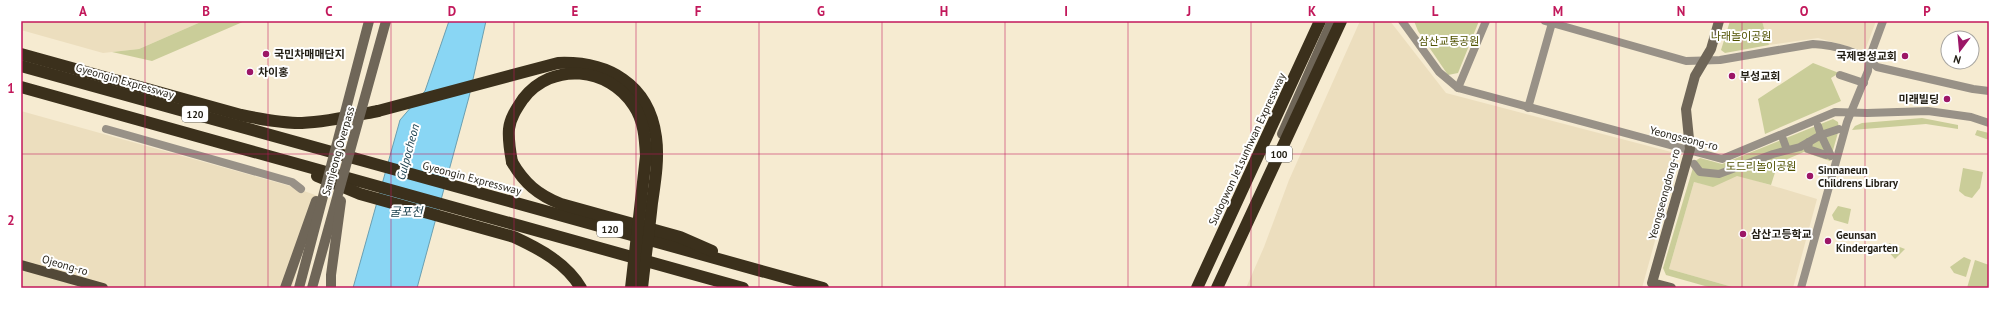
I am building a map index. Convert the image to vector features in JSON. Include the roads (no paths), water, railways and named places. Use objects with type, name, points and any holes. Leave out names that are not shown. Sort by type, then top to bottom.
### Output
[{"type":"highway","name":"Sudogwon Je1sunhwan Expressway","points":[[1198,288],[1320,21]]},
{"type":"highway","name":"100","points":[[1217,288],[1341,21]]},
{"type":"highway","points":[[21,54],[241,115],[301,123],[329,121],[378,110],[558,63],[573,62],[597,66],[617,74],[632,86],[644,100],[651,117],[656,136],[656,177],[642,288]]},
{"type":"highway","name":"Gyeongin Expressway","points":[[21,66],[823,288]]},
{"type":"highway","points":[[631,288],[645,176],[646,150],[641,121],[634,106],[624,94],[605,81],[584,73],[563,74],[545,80],[528,92],[515,110],[509,128],[509,147],[512,162],[526,183],[547,198],[561,204],[680,238],[761,271]]},
{"type":"highway","name":"120","points":[[21,87],[453,206],[743,288]]},
{"type":"highway","points":[[268,156],[360,194],[514,237],[536,247],[559,262],[576,279],[581,288]]},
{"type":"main road","name":"Ojeong-ro","points":[[21,265],[103,288]]},
{"type":"street","name":"Samjeong Overpass","points":[[299,288],[369,21]]},
{"type":"street","name":"Samjeong Overpass","points":[[312,288],[386,21]]},
{"type":"street","points":[[1282,134],[1332,21]]},
{"type":"street","name":"Yeongseong-ro","points":[[1402,21],[1439,72],[1458,88],[1677,148],[1690,149],[1722,159],[1835,112],[1928,111],[1971,117],[1989,123]]},
{"type":"street","points":[[1458,88],[1486,21]]},
{"type":"street","name":"Yeongseongdong-ro","points":[[1651,285],[1690,149],[1686,109],[1695,76],[1711,49],[1720,21]]},
{"type":"street","points":[[1801,288],[1847,122],[1864,83],[1868,71],[1869,59],[1883,21]]},
{"type":"street","points":[[1528,108],[1549,22],[1686,61],[1720,60],[1813,44],[1825,44],[1869,59],[1877,67],[1973,89],[1989,90]]},
{"type":"street","points":[[1840,75],[1864,83]]},
{"type":"street","points":[[1809,142],[1808,149],[1826,155],[1829,153],[1818,126]]},
{"type":"street","points":[[106,129],[292,182],[301,189]]},
{"type":"street","points":[[1694,164],[1700,172],[1719,174],[1809,142],[1821,135],[1838,129]]},
{"type":"street","points":[[1783,139],[1787,150]]},
{"type":"street","points":[[1736,158],[1739,167]]},
{"type":"street","points":[[285,288],[320,189],[331,166]]},
{"type":"street","points":[[331,288],[331,274],[344,171]]},
{"type":"street","points":[[1651,285],[1671,288]]},
{"type":"water","name":"굴포천","points":[[449,21],[486,21],[469,97],[417,288],[353,288],[400,120],[425,91]]},
{"type":"place","name":"국민차매매단지","points":[[266,54]]},
{"type":"place","name":"국제명성교회","points":[[1905,56]]},
{"type":"place","name":"차이홍","points":[[250,72]]},
{"type":"place","name":"부성교회","points":[[1732,76]]},
{"type":"place","name":"미래빌딩","points":[[1947,99]]},
{"type":"place","name":"Sinnaneun Childrens Library","points":[[1810,176]]},
{"type":"place","name":"삼산고등학교","points":[[1743,234]]},
{"type":"place","name":"Geunsan Kindergarten","points":[[1828,241]]},
{"type":"park label","name":"나래놀이공원","points":[[1741,36]]},
{"type":"park label","name":"삼산교통공원","points":[[1449,41]]},
{"type":"park label","name":"도드리놀이공원","points":[[1761,166]]},
{"type":"water label","name":"Gulpocheon","points":[[408,152]]}]
